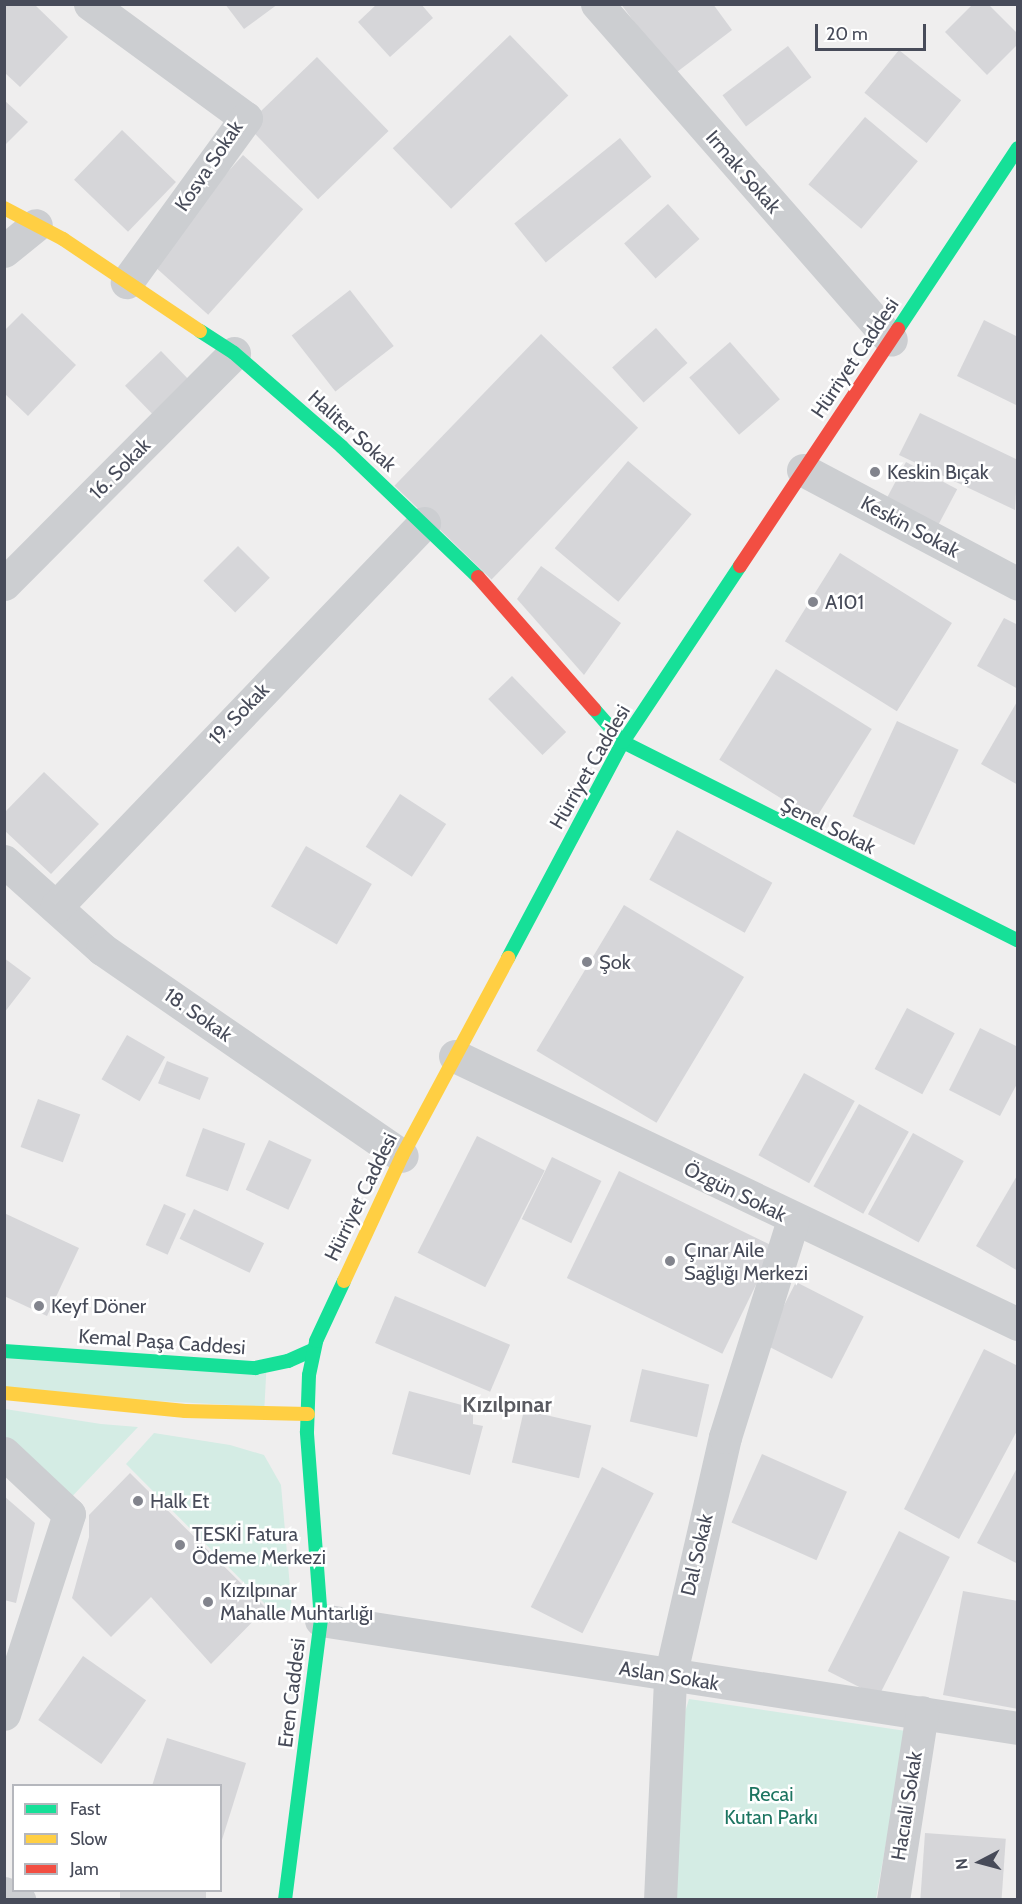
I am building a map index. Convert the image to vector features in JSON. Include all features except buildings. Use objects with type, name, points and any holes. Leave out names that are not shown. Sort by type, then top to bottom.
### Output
[{"type":"main road","name":"Hürriyet Caddesi","points":[[308,1455],[308,1413],[314,1350],[402,1156],[623,742],[1017,148]]},
{"type":"main road","name":"Haliter Sokak","points":[[4,208],[36,225],[128,282],[234,353],[464,561],[623,742]]},
{"type":"main road","name":"Şenel Sokak","points":[[623,742],[1017,941]]},
{"type":"main road","name":"Kemal Paşa Caddesi","points":[[4,1351],[255,1368],[288,1361],[314,1350]]},
{"type":"main road","points":[[4,1393],[185,1411],[308,1413]]},
{"type":"main road","name":"Eren Caddesi","points":[[285,1899],[321,1620],[308,1455]]},
{"type":"street","name":"Kosva Sokak","points":[[90,4],[246,118],[128,282]]},
{"type":"street","name":"Irmak Sokak","points":[[597,4],[891,340]]},
{"type":"street","points":[[4,251],[36,225]]},
{"type":"street","name":"16. Sokak","points":[[4,584],[234,353]]},
{"type":"street","name":"Keskin Sokak","points":[[803,470],[1017,584]]},
{"type":"street","name":"19. Sokak","points":[[56,908],[424,524]]},
{"type":"street","name":"18. Sokak","points":[[7,867],[102,949],[402,1156]]},
{"type":"street","name":"Özgün Sokak","points":[[455,1056],[793,1220],[1017,1324]]},
{"type":"street","name":"Dal Sokak","points":[[660,1899],[670,1677],[724,1437],[793,1220]]},
{"type":"street","points":[[4,1453],[69,1514],[4,1714]]},
{"type":"street","name":"Aslan Sokak","points":[[321,1620],[670,1677],[922,1712],[1017,1728]]},
{"type":"street","name":"Hacıali Sokak","points":[[893,1899],[922,1712]]},
{"type":"street","points":[[4,1893],[19,1899]]},
{"type":"green space","points":[[4,1351],[267,1365],[264,1407],[4,1393]]},
{"type":"green space","points":[[5,1409],[101,1424],[138,1427],[63,1506],[5,1453]]},
{"type":"green space","points":[[154,1433],[230,1445],[264,1455],[281,1485],[292,1610],[275,1614],[126,1464]]},
{"type":"green space","name":"Recai Kutan Parkı","points":[[689,1699],[906,1731],[876,1899],[671,1900],[675,1745]]},
{"type":"traffic: fast","points":[[898,329],[1018,148]]},
{"type":"traffic: fast","points":[[200,331],[234,353],[342,447],[478,577]]},
{"type":"traffic: fast","points":[[508,958],[623,742],[740,566]]},
{"type":"traffic: fast","points":[[594,709],[623,742],[1018,941]]},
{"type":"traffic: fast","points":[[285,1900],[321,1620],[307,1432],[309,1375],[316,1341],[344,1281]]},
{"type":"traffic: fast","points":[[4,1351],[255,1368],[288,1361],[313,1350]]},
{"type":"traffic: slow","points":[[4,208],[63,239],[200,331]]},
{"type":"traffic: slow","points":[[344,1281],[402,1156],[508,958]]},
{"type":"traffic: slow","points":[[4,1393],[185,1411],[308,1414]]},
{"type":"traffic: jam","points":[[740,566],[898,329]]},
{"type":"traffic: jam","points":[[478,577],[594,709]]},
{"type":"place","name":"Keskin Bıçak","points":[[875,472]]},
{"type":"place","name":"A101","points":[[813,602]]},
{"type":"place","name":"Şok","points":[[587,962]]},
{"type":"place","name":"Çınar Aile Sağlığı Merkezi","points":[[670,1261]]},
{"type":"place","name":"Keyf Döner","points":[[39,1306]]},
{"type":"place","name":"Halk Et","points":[[138,1501]]},
{"type":"place","name":"TESKİ Fatura Ödeme Merkezi","points":[[180,1545]]},
{"type":"place","name":"Kızılpınar Mahalle Muhtarlığı","points":[[208,1602]]},
{"type":"district","name":"Kızılpınar","points":[[507,1405]]}]
